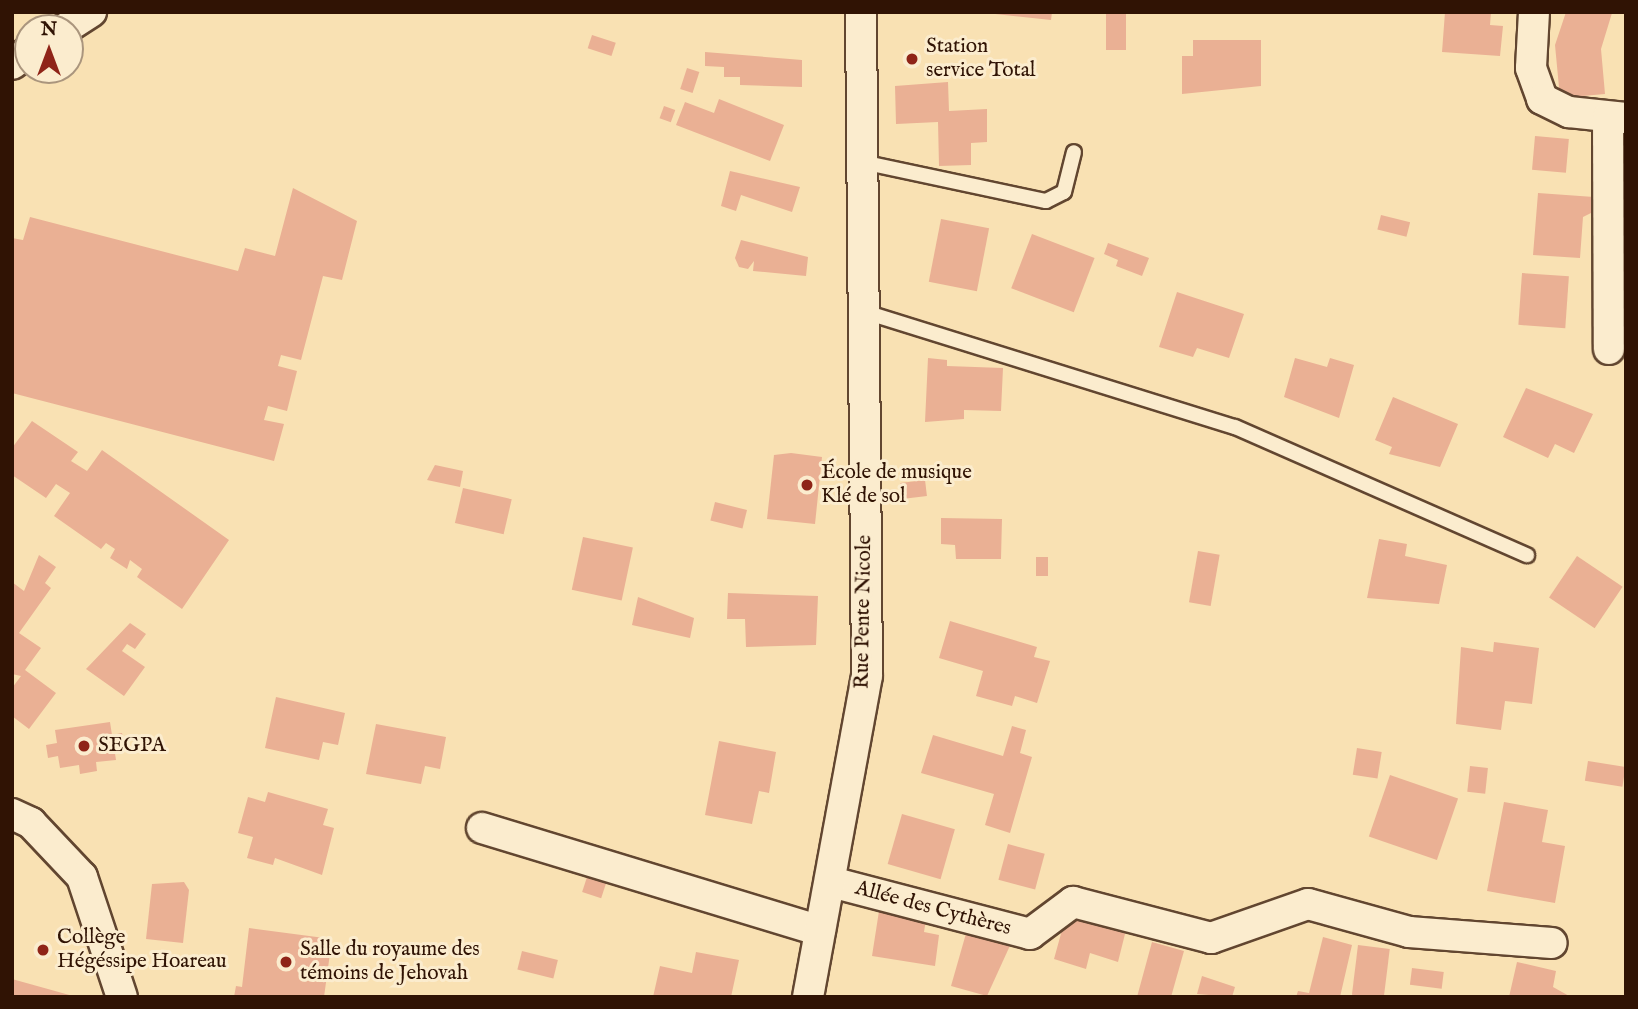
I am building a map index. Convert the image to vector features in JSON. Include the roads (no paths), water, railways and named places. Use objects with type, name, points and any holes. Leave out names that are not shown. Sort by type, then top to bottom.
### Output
[{"type":"street","name":"Rue Pente Nicole","points":[[808,997],[867,676],[861,12]]},
{"type":"street","points":[[1534,12],[1531,68],[1542,99],[1569,112],[1617,117],[1609,349]]},
{"type":"street","points":[[12,814],[31,823],[82,877],[121,997]]},
{"type":"street","points":[[482,828],[820,931]]},
{"type":"street","name":"Allée des Cythères","points":[[831,882],[1030,934],[1073,902],[1211,938],[1308,904],[1409,932],[1552,943]]},
{"type":"lane","points":[[862,162],[1046,201],[1064,192],[1074,152]]},
{"type":"lane","points":[[865,312],[1235,427],[1527,555]]},
{"type":"place","name":"Station service Total","points":[[912,59]]},
{"type":"place","name":"École de musique Klé de sol","points":[[807,485]]},
{"type":"place","name":"SEGPA","points":[[84,746]]},
{"type":"place","name":"Collège Hégéssipe Hoareau","points":[[43,950]]},
{"type":"place","name":"Salle du royaume des témoins de Jehovah","points":[[286,962]]}]
